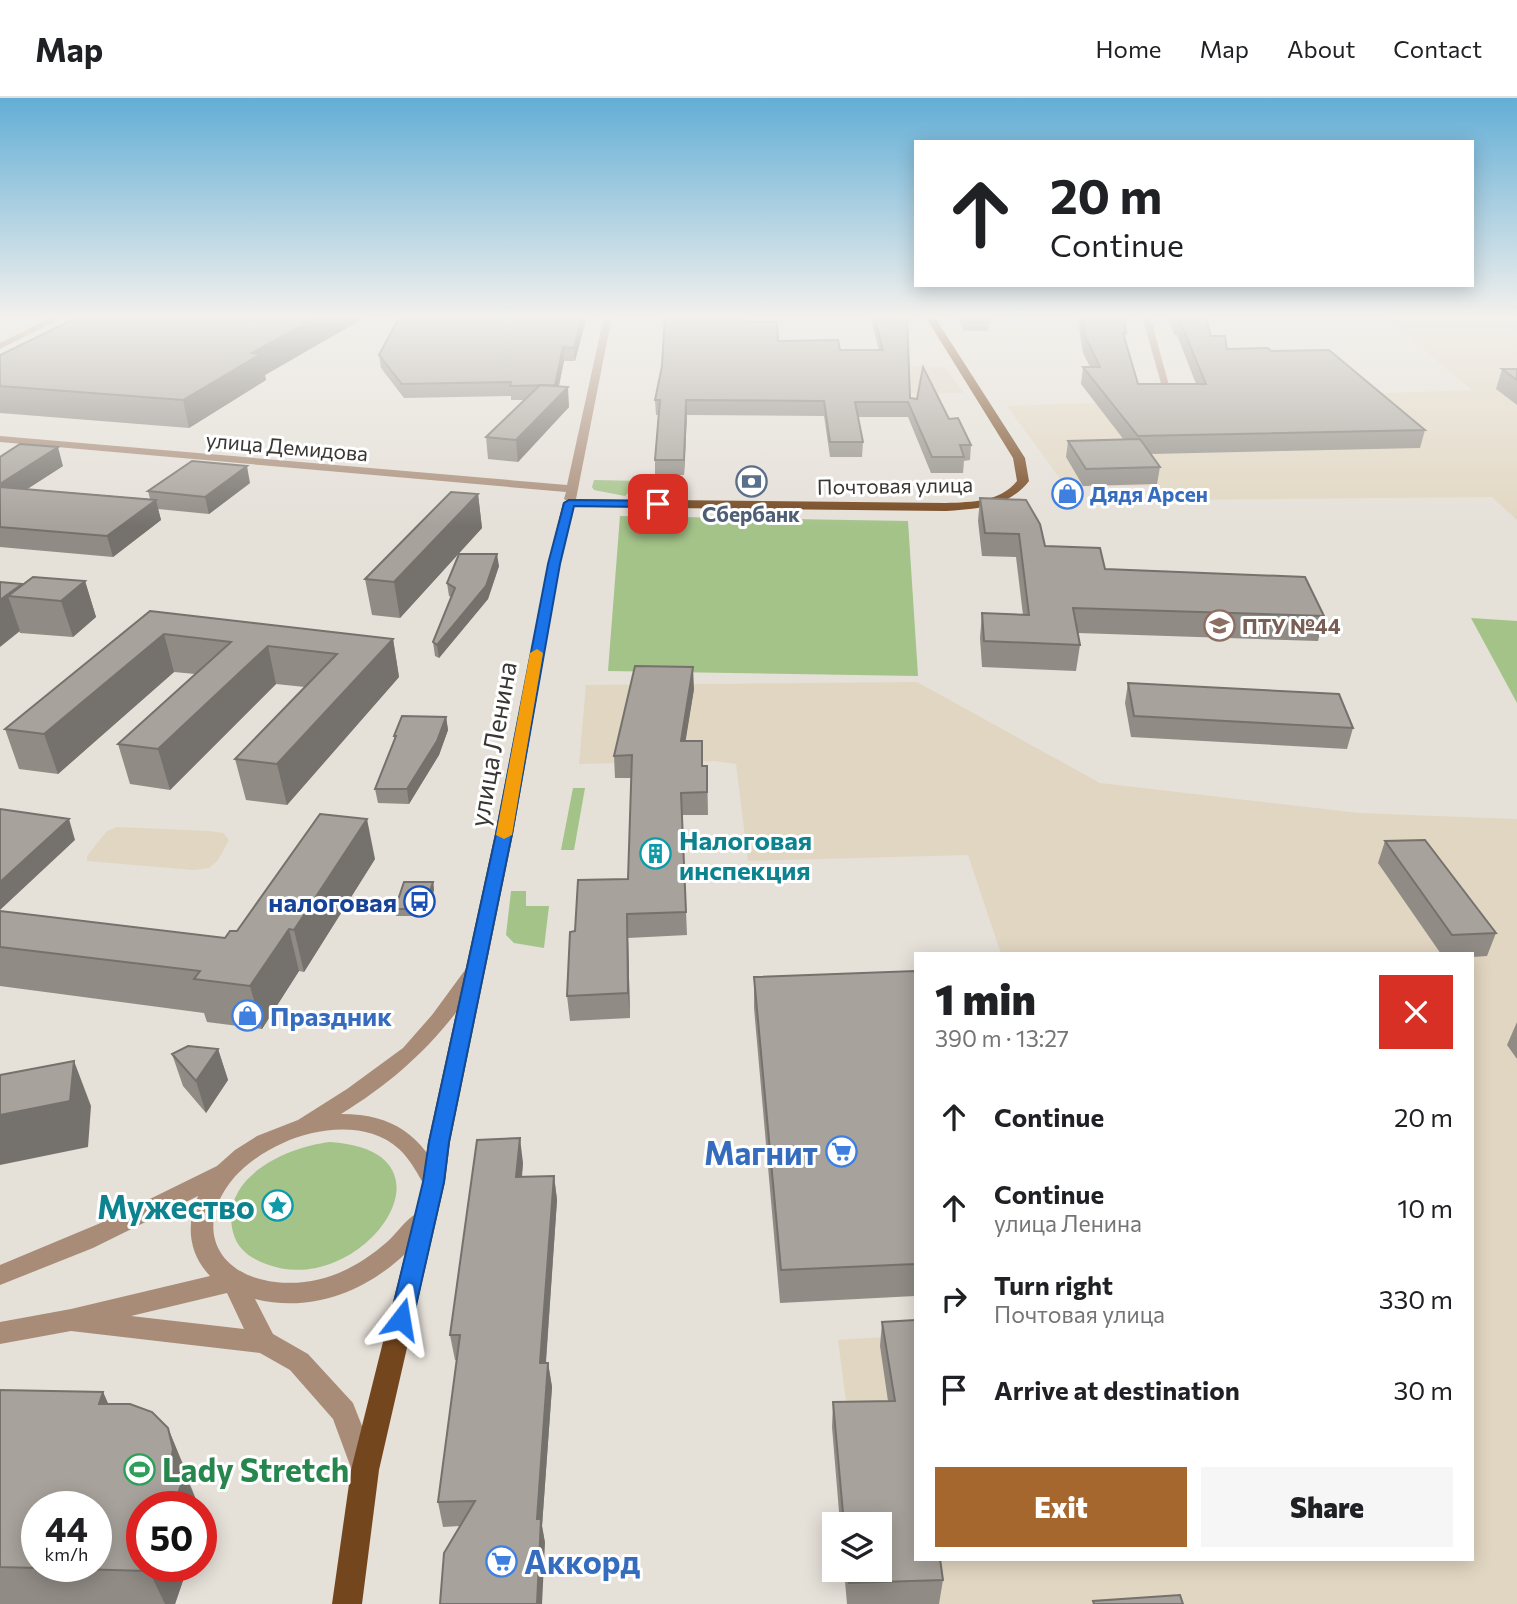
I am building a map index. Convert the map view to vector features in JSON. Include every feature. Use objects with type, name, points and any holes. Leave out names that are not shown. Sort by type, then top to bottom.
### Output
[{"type":"main road","name":"Почтовая улица","points":[[570,496],[946,508],[982,503],[1010,495],[1023,481],[1019,458],[974,386]]},
{"type":"main road","name":"улица Ленина","points":[[434,1182],[439,1142],[477,968],[554,564],[570,496]]},
{"type":"main road","points":[[347,1604],[365,1470],[434,1182]]},
{"type":"street","name":"улица Ленина","points":[[570,496],[593,386]]},
{"type":"street","name":"улица Демидова","points":[[0,439],[570,496]]},
{"type":"street","points":[[426,1218],[380,1264],[342,1284],[311,1292],[286,1294],[256,1290],[233,1280],[215,1266],[203,1244],[202,1218],[210,1193],[226,1171],[242,1156],[275,1136],[298,1127],[350,1099],[401,1062],[435,1026],[477,968]]},
{"type":"street","points":[[298,1127],[350,1122],[380,1128],[408,1144],[434,1182]]},
{"type":"street","points":[[0,1275],[113,1229],[226,1171]]},
{"type":"street","points":[[0,1333],[71,1320],[233,1280]]},
{"type":"street","points":[[233,1280],[264,1342]]},
{"type":"street","points":[[71,1320],[264,1342],[299,1362],[344,1412],[365,1470]]},
{"type":"shaded area","points":[[823,386],[959,386],[964,393],[808,395]]},
{"type":"shaded area","points":[[1468,386],[1517,386],[1517,520],[1492,497],[1166,500],[1158,486],[1066,487],[1007,406],[1472,390]]},
{"type":"shaded area","points":[[917,682],[1100,783],[1359,813],[1517,819],[1517,1604],[873,1604],[878,1582],[892,1582],[892,1512],[860,1512],[838,1340],[914,1335],[914,1561],[1474,1561],[1474,952],[1000,952],[968,855],[748,861],[736,764],[715,761],[579,764],[586,685]]},
{"type":"shaded area","points":[[117,827],[208,831],[223,833],[229,840],[218,860],[209,868],[194,870],[87,861],[87,856],[107,831]]},
{"type":"green space","points":[[594,480],[643,481],[634,492],[625,496],[594,490]]},
{"type":"green space","points":[[620,516],[908,521],[918,676],[608,671]]},
{"type":"green space","points":[[1471,618],[1517,621],[1517,703]]},
{"type":"green space","points":[[573,788],[585,788],[574,850],[561,850]]},
{"type":"green space","points":[[511,891],[526,891],[526,906],[549,906],[544,948],[514,943],[506,935]]},
{"type":"green space","points":[[330,1142],[371,1151],[392,1170],[396,1194],[386,1220],[364,1244],[335,1262],[301,1270],[266,1264],[250,1256],[241,1248],[233,1232],[231,1213],[236,1195],[260,1168],[277,1158],[295,1150]]},
{"type":"building","points":[[4,386],[206,386],[183,400]]},
{"type":"building","points":[[539,386],[568,387],[516,440],[486,437]]},
{"type":"building","points":[[658,386],[910,386],[910,398],[917,399],[919,386],[933,386],[949,419],[958,418],[971,445],[960,445],[964,457],[932,457],[908,402],[855,402],[863,442],[830,442],[824,401],[686,400],[684,460],[655,460],[660,400],[655,400]]},
{"type":"building","points":[[1098,386],[1373,386],[1425,430],[1138,436]]},
{"type":"building","points":[[1140,439],[1160,467],[1086,469],[1068,441]]},
{"type":"building","points":[[20,444],[58,447],[0,484],[0,457]]},
{"type":"building","points":[[192,461],[247,466],[205,497],[148,491]]},
{"type":"building","points":[[0,487],[156,500],[107,536],[0,527]]},
{"type":"building","points":[[451,492],[478,494],[394,582],[365,579]]},
{"type":"building","points":[[980,498],[1026,500],[1040,524],[1045,546],[1100,548],[1105,569],[1305,577],[1324,616],[1073,608],[1080,645],[984,641],[982,613],[1029,615],[1019,534],[985,533]]},
{"type":"building","points":[[459,554],[497,554],[486,586],[437,645],[433,642],[455,588],[447,583]]},
{"type":"building","points":[[33,577],[85,581],[61,601],[8,596]]},
{"type":"building","points":[[0,582],[22,584],[0,600]]},
{"type":"building","points":[[150,611],[393,639],[277,764],[235,759],[337,654],[268,646],[158,749],[118,744],[231,642],[164,634],[44,734],[5,729]]},
{"type":"building","points":[[635,666],[693,667],[681,741],[702,741],[702,766],[707,766],[707,792],[681,793],[686,912],[627,914],[628,993],[567,996],[570,932],[575,931],[578,880],[628,879],[632,755],[614,756]]},
{"type":"building","points":[[1128,683],[1339,694],[1353,728],[1134,716]]},
{"type":"building","points":[[402,716],[446,717],[437,741],[407,789],[375,789],[396,736]]},
{"type":"building","points":[[0,809],[69,819],[0,882]]},
{"type":"building","points":[[320,814],[367,819],[294,930],[289,929],[250,986],[194,979],[200,971],[0,947],[0,911],[225,938],[230,931],[237,931]]},
{"type":"building","points":[[1425,840],[1496,933],[1452,935],[1385,841]]},
{"type":"building","points":[[404,882],[433,882],[424,909],[395,909]]},
{"type":"building","name":"Магнит","points":[[914,971],[914,1264],[781,1270],[754,977]]},
{"type":"building","points":[[188,1046],[218,1049],[196,1081],[172,1054]]},
{"type":"building","points":[[74,1061],[70,1101],[0,1115],[0,1075]]},
{"type":"building","points":[[520,1138],[516,1177],[554,1176],[540,1363],[548,1363],[537,1519],[541,1519],[537,1604],[440,1604],[444,1553],[475,1501],[438,1502],[460,1335],[450,1335],[477,1140]]},
{"type":"building","points":[[914,1320],[914,1561],[940,1561],[943,1580],[892,1582],[892,1512],[843,1512],[833,1402],[895,1401],[882,1322]]},
{"type":"building","points":[[0,1390],[103,1392],[99,1404],[130,1404],[152,1412],[168,1428],[173,1449],[169,1473],[185,1474],[179,1491],[126,1491],[126,1570],[112,1570],[112,1491],[21,1491],[21,1568],[0,1567]]},
{"type":"building","points":[[1180,1595],[1183,1604],[1094,1604],[1093,1601]]},
{"type":"slow traffic","points":[[504,835],[537,653]]},
{"type":"place","name":"Сбербанк","points":[[751,481]]},
{"type":"place","name":"Дядя Арсен","points":[[1067,493]]},
{"type":"place","name":"ПТУ №44","points":[[1219,625]]},
{"type":"place","name":"Налоговая инспекция","points":[[656,854]]},
{"type":"place","name":"налоговая","points":[[420,901]]},
{"type":"place","name":"Праздник","points":[[247,1015]]},
{"type":"place","name":"Магнит","points":[[841,1152]]},
{"type":"place","name":"Мужество","points":[[278,1206]]},
{"type":"place","name":"Lady Stretch","points":[[139,1469]]},
{"type":"place","name":"Аккорд","points":[[501,1561]]},
{"type":"route","points":[[401,1319],[434,1182],[439,1142],[477,968],[554,564],[569,503],[658,504]]}]
